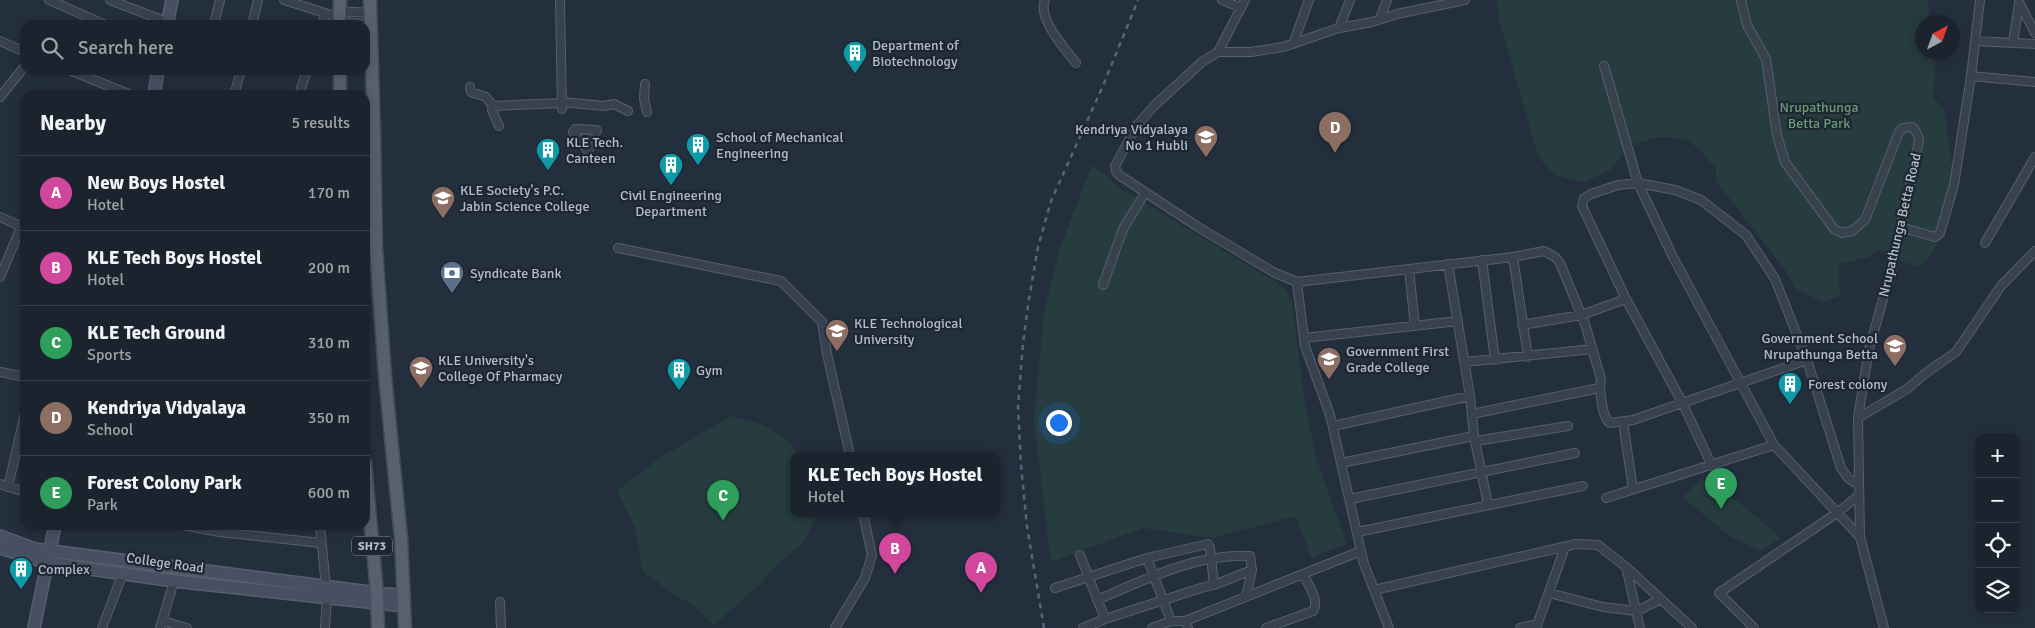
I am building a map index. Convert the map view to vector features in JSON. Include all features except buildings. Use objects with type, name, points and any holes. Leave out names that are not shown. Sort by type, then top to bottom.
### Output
[{"type":"main road","points":[[170,20],[172,0]]},
{"type":"main road","name":"SH73","points":[[370,13],[376,248],[385,376],[401,538],[405,628]]},
{"type":"main road","points":[[155,90],[157,75]]},
{"type":"main road","points":[[340,75],[340,90]]},
{"type":"main road","name":"SH73","points":[[370,520],[378,628]]},
{"type":"main road","points":[[34,628],[54,530]]},
{"type":"main road","points":[[0,536],[35,549],[326,585],[377,598],[404,601]]},
{"type":"main road","name":"College Road","points":[[0,548],[48,563],[174,580],[327,598],[377,598]]},
{"type":"street","points":[[49,0],[95,20]]},
{"type":"street","points":[[110,0],[160,20]]},
{"type":"street","points":[[215,20],[220,0]]},
{"type":"street","points":[[253,20],[258,0]]},
{"type":"street","points":[[284,0],[336,14],[370,13]]},
{"type":"street","points":[[560,0],[562,105]]},
{"type":"street","points":[[1045,0],[1043,8],[1046,20],[1076,64]]},
{"type":"street","points":[[1222,0],[1241,8]]},
{"type":"street","points":[[1245,0],[1218,52],[1202,62],[1154,106],[1137,125],[1124,148],[1116,166],[1116,171],[1145,193],[1275,273],[1296,282],[1544,251],[1555,257],[1560,263],[1581,315],[1601,379],[1599,388],[1606,420],[1610,423],[1623,422],[1807,360]]},
{"type":"street","points":[[1293,44],[1309,0]]},
{"type":"street","points":[[1340,28],[1350,0]]},
{"type":"street","points":[[1380,19],[1387,0]]},
{"type":"street","points":[[1426,8],[1429,0]]},
{"type":"street","points":[[1218,52],[1251,52],[1293,44],[1340,28],[1465,0]]},
{"type":"street","name":"Nrupathunga Betta Road","points":[[1741,0],[1747,25],[1766,58],[1777,135],[1786,162],[1834,229],[1842,234],[1852,230],[1865,220],[1899,132],[1907,127],[1912,127],[1916,130],[1919,138],[1891,271],[1869,349],[1858,418],[1860,537],[1884,628]]},
{"type":"street","points":[[1900,227],[1935,237],[1940,233],[1954,185],[1972,76],[1980,0]]},
{"type":"street","points":[[2012,43],[2018,2]]},
{"type":"street","points":[[2018,2],[2034,29]]},
{"type":"street","points":[[336,14],[370,13]]},
{"type":"street","points":[[1976,41],[2035,44]]},
{"type":"street","points":[[0,42],[20,50]]},
{"type":"street","points":[[1604,66],[1638,183],[1673,258],[1738,382],[1774,445],[1860,537]]},
{"type":"street","points":[[0,97],[20,72]]},
{"type":"street","points":[[81,75],[118,90]]},
{"type":"street","points":[[235,90],[240,75]]},
{"type":"street","points":[[301,90],[305,75]]},
{"type":"street","points":[[1972,76],[2035,82]]},
{"type":"street","points":[[645,84],[644,99],[647,112]]},
{"type":"street","points":[[470,87],[471,92],[486,98],[493,106],[492,110],[499,126]]},
{"type":"street","points":[[493,106],[604,106],[614,104],[628,111]]},
{"type":"street","points":[[1985,243],[2035,157]]},
{"type":"street","points":[[1712,466],[1682,402],[1626,299],[1582,202],[1591,194],[1618,185],[1638,183],[1689,194],[1717,212],[1746,236],[1775,279],[1807,360],[1841,468],[1848,478],[1859,485]]},
{"type":"street","points":[[1103,285],[1123,229],[1145,193]]},
{"type":"street","points":[[0,217],[20,227]]},
{"type":"street","points":[[0,277],[3,263],[20,233]]},
{"type":"street","points":[[618,248],[781,281],[822,322],[827,354],[849,452]]},
{"type":"street","points":[[1858,418],[1907,389],[1927,372],[1956,352],[2001,286],[2035,251]]},
{"type":"street","points":[[1513,256],[1528,357]]},
{"type":"street","points":[[1482,260],[1495,360]]},
{"type":"street","points":[[1448,264],[1475,438],[1488,505]]},
{"type":"street","points":[[1409,268],[1415,326]]},
{"type":"street","points":[[1296,282],[1304,338],[1333,426],[1364,564],[1389,628]]},
{"type":"street","points":[[1522,325],[1581,315],[1626,299]]},
{"type":"street","points":[[1304,338],[1458,321]]},
{"type":"street","points":[[1464,362],[1593,349]]},
{"type":"street","points":[[0,372],[20,375]]},
{"type":"street","points":[[1472,414],[1599,388]]},
{"type":"street","points":[[1333,426],[1470,396]]},
{"type":"street","points":[[1623,422],[1633,489]]},
{"type":"street","points":[[1342,463],[1475,438],[1568,426]]},
{"type":"street","points":[[8,487],[20,435]]},
{"type":"street","points":[[1606,498],[1774,445]]},
{"type":"street","points":[[1350,499],[1575,454]]},
{"type":"street","points":[[0,484],[20,491]]},
{"type":"street","points":[[1357,532],[1583,486]]},
{"type":"street","points":[[1754,628],[1720,593],[1837,513],[1859,494]]},
{"type":"street","points":[[835,628],[865,578],[872,556],[864,517]]},
{"type":"street","points":[[209,530],[321,543]]},
{"type":"street","points":[[320,530],[327,598],[325,628]]},
{"type":"street","points":[[1055,588],[1148,558],[1207,544],[1210,546],[1214,585]]},
{"type":"street","points":[[1374,590],[1576,544],[1598,545],[1626,567],[1692,628]]},
{"type":"street","points":[[1520,628],[1537,626],[1565,547]]},
{"type":"street","points":[[1152,628],[1171,622],[1186,624],[1246,596],[1361,551]]},
{"type":"street","points":[[1080,555],[1105,619]]},
{"type":"street","points":[[1097,600],[1154,576],[1211,558],[1250,556],[1252,570],[1246,596]]},
{"type":"street","points":[[1148,558],[1171,622]]},
{"type":"street","points":[[1626,567],[1640,628]]},
{"type":"street","points":[[1082,628],[1163,600],[1214,585],[1252,570]]},
{"type":"street","points":[[102,628],[122,573]]},
{"type":"street","points":[[1266,628],[1313,611],[1316,602],[1303,574]]},
{"type":"street","points":[[174,580],[162,625],[187,628]]},
{"type":"street","points":[[1549,593],[1603,606],[1637,611],[1661,599]]},
{"type":"street","points":[[500,602],[501,628]]},
{"type":"green space","name":"Nrupathunga Betta Park","points":[[1497,0],[1928,0],[1929,15],[1915,15],[1915,60],[1934,60],[1935,75],[1933,97],[1944,110],[1955,186],[1948,225],[1933,251],[1920,267],[1903,262],[1879,249],[1869,257],[1840,264],[1838,278],[1841,296],[1822,302],[1795,289],[1786,271],[1716,181],[1716,169],[1698,148],[1685,139],[1660,137],[1630,145],[1611,169],[1585,182],[1557,175],[1547,167],[1537,153],[1499,20]]},
{"type":"green space","points":[[1092,165],[1107,176],[1115,185],[1284,287],[1292,301],[1303,389],[1315,455],[1347,544],[1311,558],[1296,516],[1213,538],[1143,528],[1051,562],[1034,422],[1044,313],[1059,250]]},
{"type":"green space","points":[[731,416],[769,428],[797,452],[790,452],[790,517],[815,517],[805,540],[776,566],[756,588],[714,625],[692,604],[681,599],[643,572],[635,527],[617,491],[661,457]]},
{"type":"green space","points":[[1702,479],[1741,504],[1781,538],[1760,551],[1731,537],[1682,497]]},
{"type":"railway","points":[[1044,628],[1027,527],[1018,407],[1023,343],[1029,299],[1038,247],[1051,201],[1102,88],[1138,0]]},
{"type":"place","name":"Department of Biotechnology","points":[[855,74]]},
{"type":"place","name":"Kendriya Vidyalaya","points":[[1335,153]]},
{"type":"place","name":"Kendriya Vidyalaya No 1 Hubli","points":[[1206,158]]},
{"type":"place","name":"School of Mechanical Engineering","points":[[698,166]]},
{"type":"place","name":"KLE Tech. Canteen","points":[[548,171]]},
{"type":"place","name":"Civil Engineering Department","points":[[671,186]]},
{"type":"place","name":"KLE Society's P.C. Jabin Science College","points":[[443,219]]},
{"type":"place","name":"Syndicate Bank","points":[[452,294]]},
{"type":"place","name":"KLE Technological University","points":[[837,352]]},
{"type":"place","name":"Government School Nrupathunga Betta","points":[[1895,367]]},
{"type":"place","name":"Government First Grade College","points":[[1329,380]]},
{"type":"place","name":"KLE University's College Of Pharmacy","points":[[421,389]]},
{"type":"place","name":"Gym","points":[[679,391]]},
{"type":"place","name":"Forest colony","points":[[1790,405]]},
{"type":"place","name":"Forest Colony Park","points":[[1721,509]]},
{"type":"place","name":"KLE Tech Ground","points":[[723,521]]},
{"type":"place","name":"KLE Tech Boys Hostel","points":[[895,574]]},
{"type":"place","name":"Complex","points":[[21,590]]},
{"type":"place","name":"New Boys Hostel","points":[[981,593]]}]
